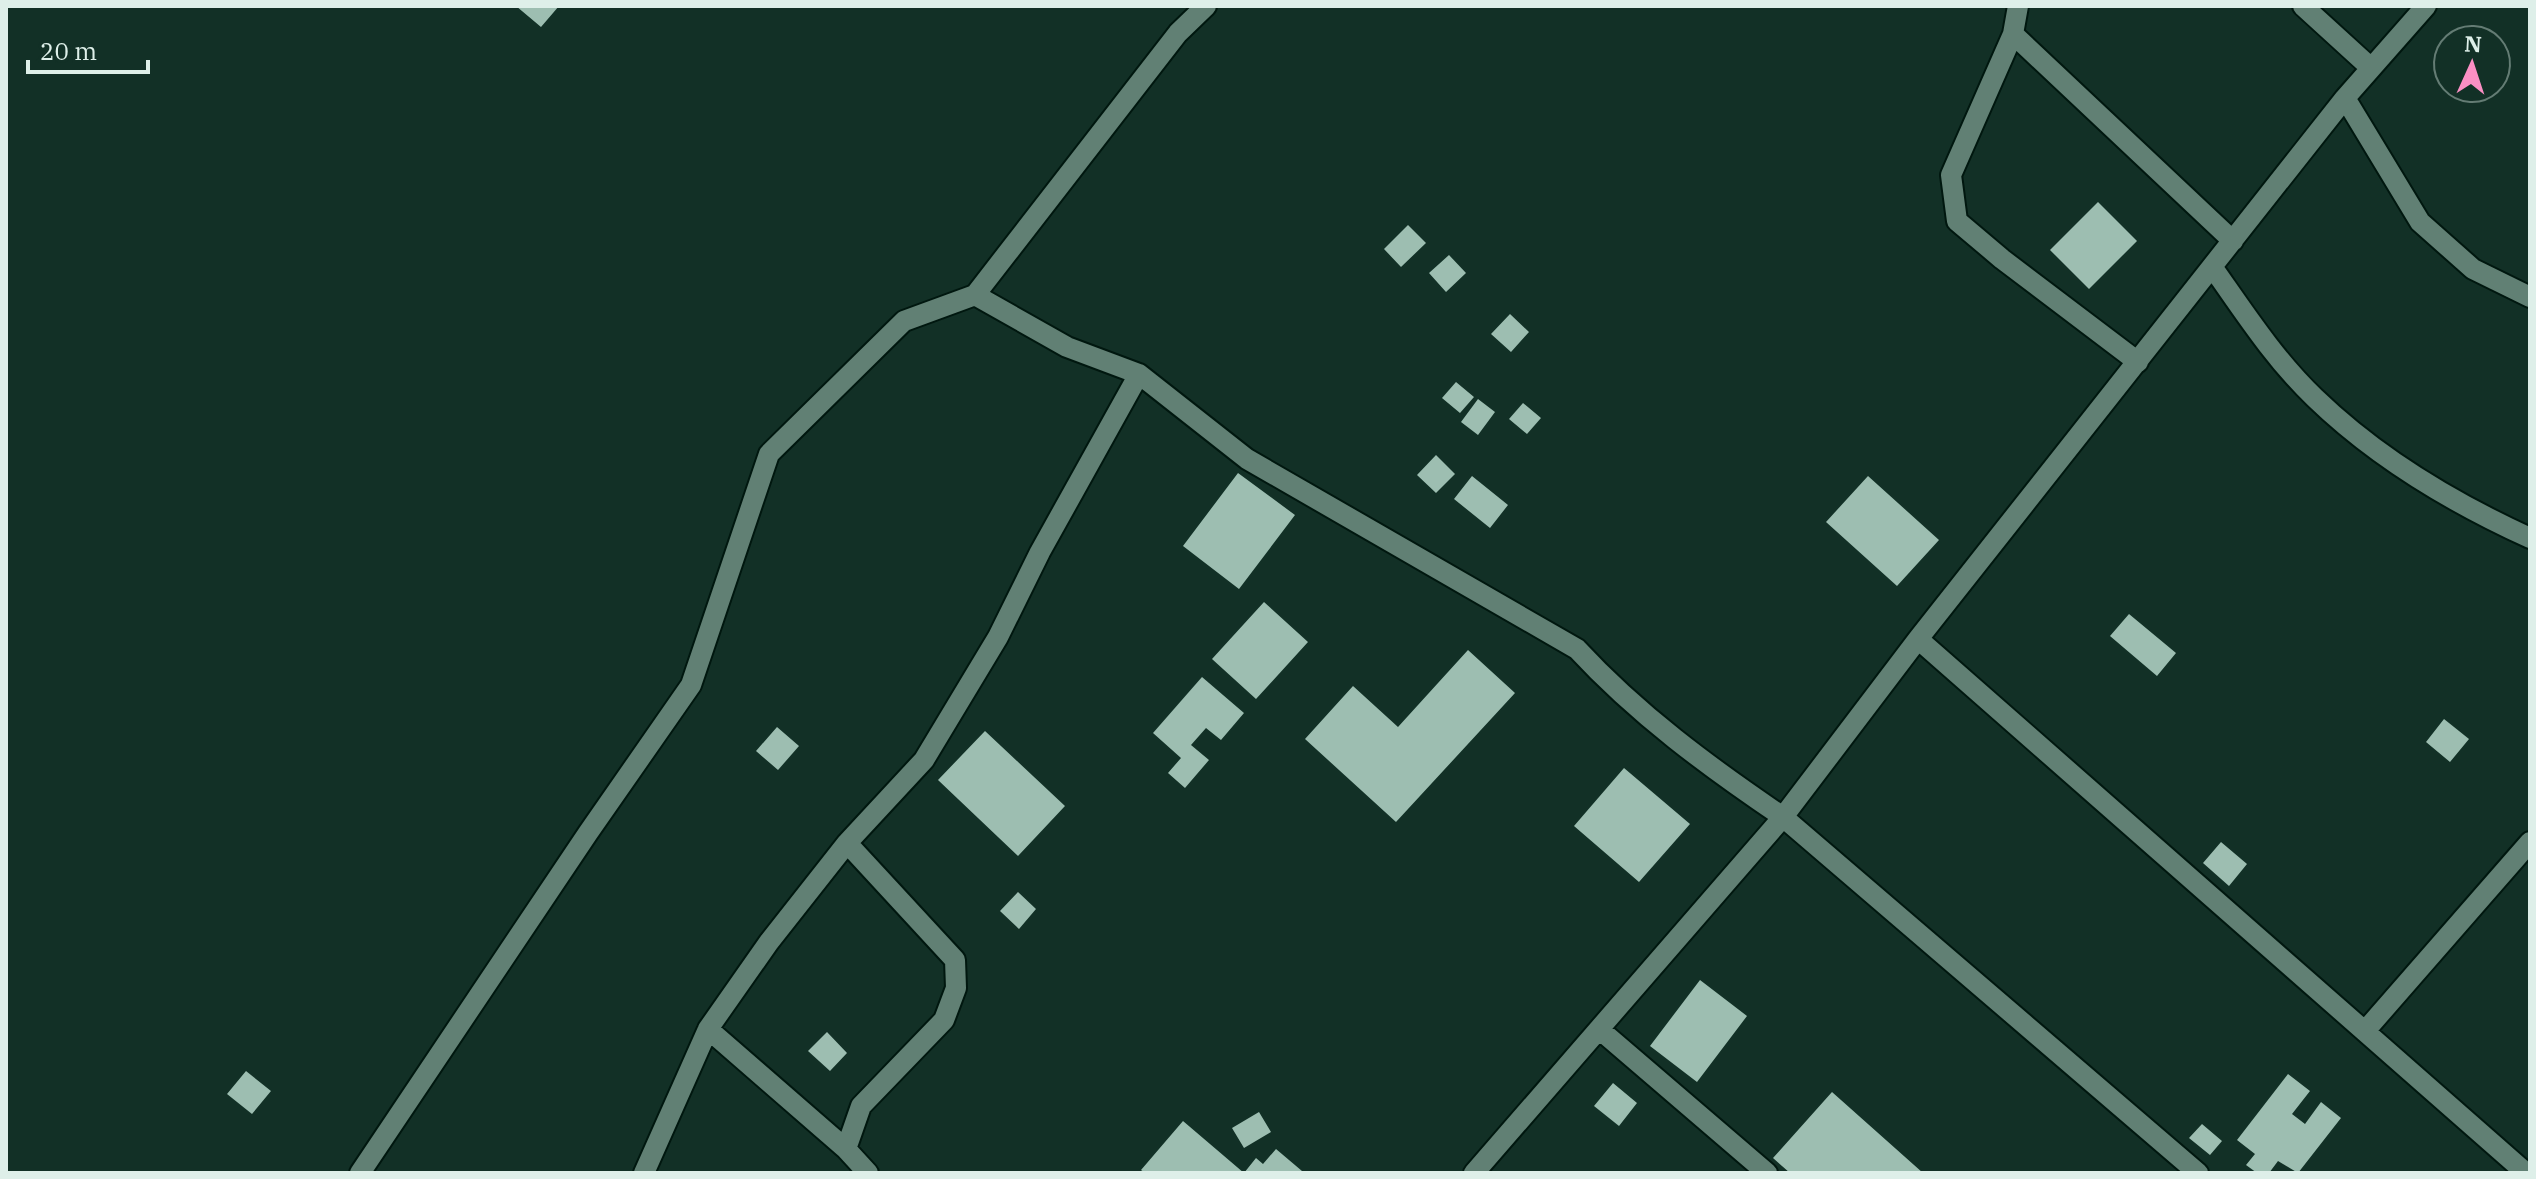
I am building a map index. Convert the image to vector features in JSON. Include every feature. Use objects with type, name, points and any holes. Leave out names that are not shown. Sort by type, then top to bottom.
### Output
[{"type":"street","points":[[360,1173],[691,685],[769,454],[904,321],[975,295],[1178,33],[1206,6]]},
{"type":"street","points":[[2018,6],[2013,34],[1961,146],[1951,175],[1957,221],[2138,362]]},
{"type":"street","points":[[2303,6],[2371,68]]},
{"type":"street","points":[[1474,1173],[1783,817],[1918,639],[2345,98],[2426,6]]},
{"type":"street","points":[[2013,34],[2233,241]]},
{"type":"street","points":[[2345,98],[2420,222],[2473,269],[2530,297]]},
{"type":"street","points":[[2213,268],[2314,397],[2356,433],[2482,517],[2530,538]]},
{"type":"street","points":[[975,295],[1067,347],[1139,374],[1247,459],[1577,649],[1607,682],[1715,771],[1783,817],[2198,1173]]},
{"type":"street","points":[[644,1173],[708,1029],[769,942],[847,843],[924,760],[998,637],[1055,524],[1139,374]]},
{"type":"street","points":[[1918,639],[2526,1173]]},
{"type":"street","points":[[2365,1031],[2530,842]]},
{"type":"street","points":[[846,1149],[861,1106],[944,1020],[956,988],[955,960],[847,843]]},
{"type":"street","points":[[708,1029],[846,1149],[868,1173]]},
{"type":"street","points":[[1599,1029],[1767,1173]]},
{"type":"building","points":[[516,6],[559,6],[541,27]]},
{"type":"building","points":[[2098,202],[2137,241],[2089,289],[2050,250]]},
{"type":"building","points":[[1408,225],[1426,243],[1401,267],[1384,249]]},
{"type":"building","points":[[1449,255],[1466,273],[1446,292],[1429,273]]},
{"type":"building","points":[[1510,314],[1529,332],[1511,352],[1491,334]]},
{"type":"building","points":[[1456,382],[1474,397],[1460,413],[1442,398]]},
{"type":"building","points":[[1478,399],[1495,412],[1478,435],[1461,422]]},
{"type":"building","points":[[1523,403],[1541,418],[1527,434],[1509,419]]},
{"type":"building","points":[[1436,455],[1455,474],[1436,493],[1417,475]]},
{"type":"building","points":[[1238,473],[1295,515],[1239,589],[1183,546]]},
{"type":"building","points":[[1472,476],[1508,505],[1490,528],[1454,499]]},
{"type":"building","points":[[1868,476],[1939,540],[1897,586],[1826,522]]},
{"type":"building","points":[[1264,602],[1308,642],[1256,699],[1212,659]]},
{"type":"building","points":[[2129,614],[2176,653],[2157,676],[2110,636]]},
{"type":"building","points":[[1468,650],[1515,693],[1396,822],[1305,739],[1353,686],[1398,727]]},
{"type":"building","points":[[1202,677],[1244,713],[1221,740],[1206,728],[1191,745],[1209,760],[1185,788],[1168,773],[1181,758],[1153,733]]},
{"type":"building","points":[[2444,719],[2469,739],[2450,762],[2426,742]]},
{"type":"building","points":[[777,727],[799,746],[778,770],[756,751]]},
{"type":"building","points":[[985,731],[1065,806],[1018,856],[938,780]]},
{"type":"building","points":[[1624,768],[1690,824],[1639,882],[1574,826]]},
{"type":"building","points":[[2221,842],[2247,864],[2229,886],[2203,863]]},
{"type":"building","points":[[1018,892],[1036,909],[1019,929],[1000,911]]},
{"type":"building","points":[[1700,980],[1747,1016],[1697,1082],[1650,1046]]},
{"type":"building","points":[[827,1032],[847,1053],[830,1071],[808,1051]]},
{"type":"building","points":[[246,1071],[271,1091],[252,1114],[227,1094]]},
{"type":"building","points":[[2288,1074],[2310,1091],[2292,1114],[2305,1124],[2321,1102],[2341,1118],[2298,1173],[2278,1161],[2269,1173],[2257,1173],[2246,1165],[2255,1154],[2237,1140]]},
{"type":"building","points":[[1613,1083],[1637,1103],[1619,1126],[1594,1106]]},
{"type":"building","points":[[1832,1092],[1923,1173],[1790,1173],[1773,1158]]},
{"type":"building","points":[[1259,1112],[1271,1132],[1244,1148],[1232,1128]]},
{"type":"building","points":[[1183,1121],[1244,1173],[1145,1173],[1141,1170]]},
{"type":"building","points":[[2202,1124],[2222,1141],[2210,1155],[2189,1138]]},
{"type":"building","points":[[1276,1149],[1302,1171],[1299,1173],[1244,1173],[1256,1158],[1263,1164]]}]
